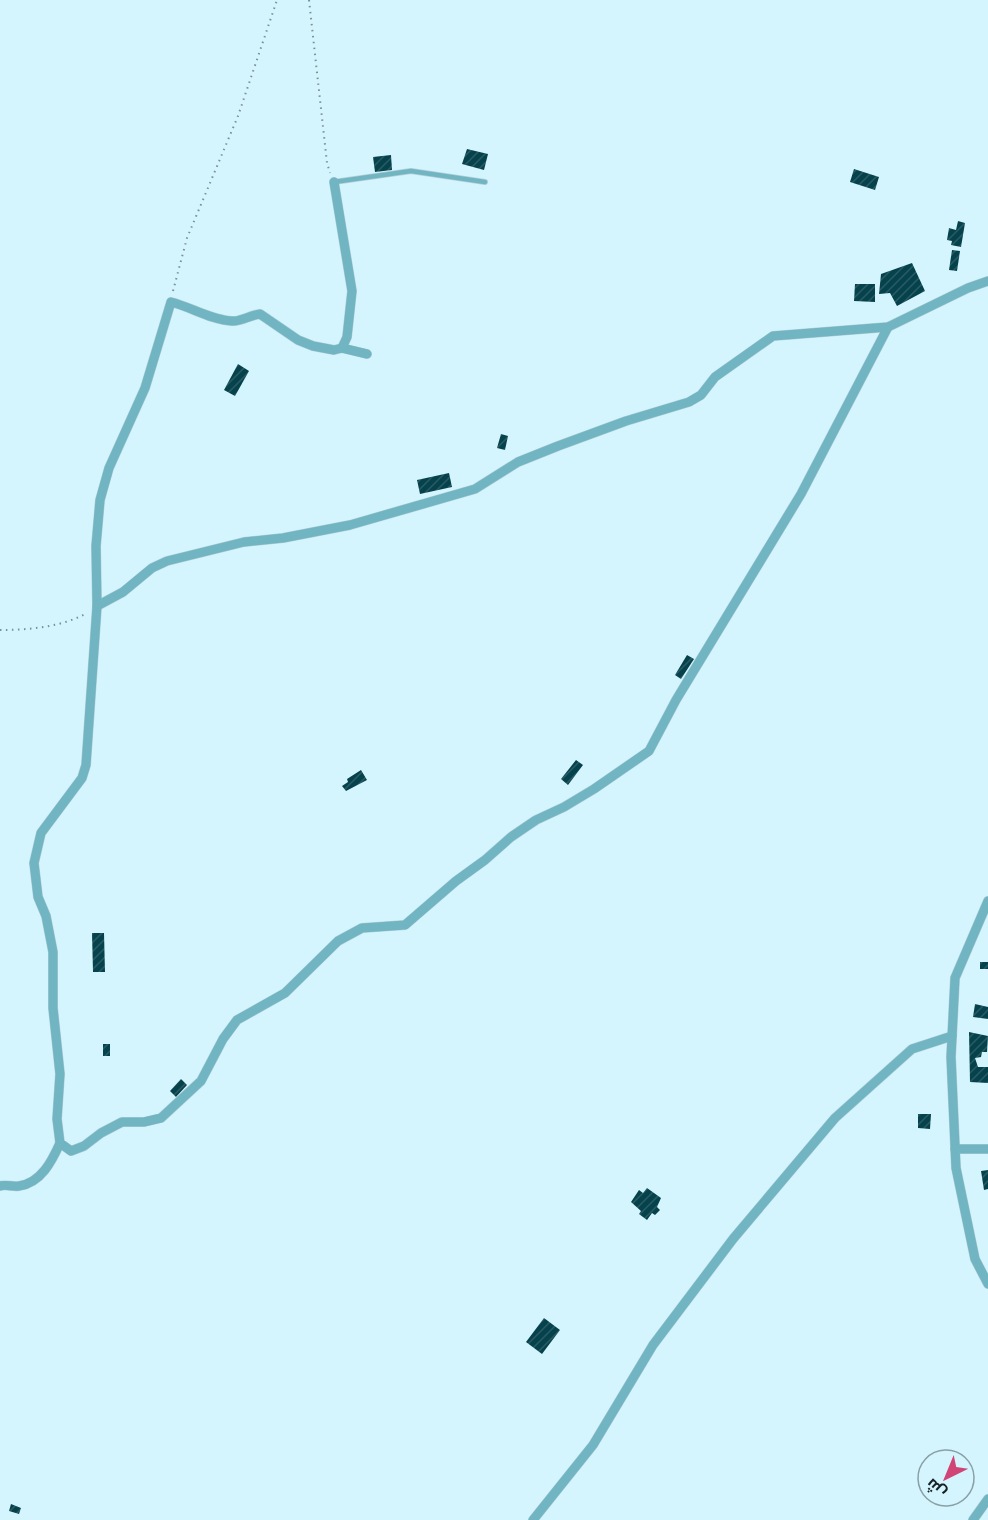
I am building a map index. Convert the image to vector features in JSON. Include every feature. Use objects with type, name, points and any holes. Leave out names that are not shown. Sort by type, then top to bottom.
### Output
[{"type":"street","points":[[334,182],[352,291],[347,337],[342,348]]},
{"type":"street","points":[[97,606],[123,592],[152,568],[167,561],[244,542],[283,538],[350,525],[475,489],[505,469],[538,454],[701,396],[715,377],[773,336],[888,327],[968,288],[988,281]]},
{"type":"street","points":[[0,1186],[19,1186],[37,1178],[51,1164],[60,1143],[57,1119],[60,1074],[53,1008],[53,951],[49,923],[38,897],[34,863],[41,833],[82,778],[86,765],[97,606],[96,537],[100,500],[109,468],[143,395],[171,302],[229,321],[238,321],[260,314],[298,340],[313,346],[334,350],[342,348],[367,354]]},
{"type":"street","points":[[60,1143],[71,1150],[84,1146],[101,1133],[122,1122],[144,1122],[161,1118],[201,1081],[223,1039],[237,1020],[285,993],[338,941],[362,928],[405,925],[511,837],[536,820],[594,789],[649,751],[676,700],[801,494],[888,327]]},
{"type":"street","points":[[988,901],[985,915],[955,978],[951,1057],[956,1168],[975,1259],[988,1284]]},
{"type":"street","points":[[532,1520],[593,1445],[653,1345],[733,1239],[835,1118],[912,1049],[952,1036]]},
{"type":"street","points":[[955,1149],[988,1149]]},
{"type":"street","points":[[973,1520],[988,1499]]},
{"type":"lane","points":[[334,182],[411,171],[485,182]]},
{"type":"path","points":[[171,302],[187,238],[238,116],[277,0]]},
{"type":"path","points":[[309,0],[327,163],[334,182]]},
{"type":"path","points":[[0,630],[61,624],[84,615],[97,606]]},
{"type":"building","points":[[467,149],[488,154],[484,170],[462,164]]},
{"type":"building","points":[[391,155],[392,170],[375,172],[373,157]]},
{"type":"building","points":[[854,169],[879,177],[875,190],[850,182]]},
{"type":"building","points":[[958,221],[965,223],[961,247],[951,245],[952,241],[947,240],[949,228],[956,230]]},
{"type":"building","points":[[952,250],[960,251],[957,271],[949,270]]},
{"type":"building","points":[[912,263],[925,291],[897,306],[890,293],[879,294],[881,274]]},
{"type":"building","points":[[855,284],[875,284],[875,302],[854,301]]},
{"type":"building","points":[[238,364],[249,371],[235,396],[224,390]]},
{"type":"building","points":[[501,434],[508,436],[505,450],[497,448]]},
{"type":"building","points":[[449,473],[452,487],[420,494],[417,480]]},
{"type":"building","points":[[687,655],[694,659],[681,679],[675,675]]},
{"type":"building","points":[[576,760],[583,765],[568,785],[561,779]]},
{"type":"building","points":[[361,770],[367,780],[346,791],[342,786],[348,782],[347,779]]},
{"type":"building","points":[[92,933],[104,933],[105,972],[93,972]]},
{"type":"building","points":[[980,962],[988,962],[988,969],[980,969]]},
{"type":"building","points":[[975,1004],[988,1007],[988,1019],[973,1017]]},
{"type":"building","points":[[969,1032],[988,1036],[987,1052],[982,1052],[981,1057],[975,1058],[978,1067],[988,1067],[988,1083],[970,1082]]},
{"type":"building","points":[[103,1044],[110,1044],[110,1056],[103,1056]]},
{"type":"building","points":[[181,1079],[187,1085],[176,1097],[170,1091]]},
{"type":"building","points":[[918,1114],[931,1114],[930,1129],[918,1128]]},
{"type":"building","points":[[988,1170],[988,1189],[984,1190],[981,1171]]},
{"type":"building","points":[[647,1188],[661,1198],[657,1207],[660,1210],[655,1215],[652,1213],[647,1220],[639,1214],[641,1211],[631,1202],[639,1190],[643,1193]]},
{"type":"building","points":[[544,1318],[560,1330],[542,1354],[526,1342]]},
{"type":"building","points":[[11,1504],[21,1508],[19,1514],[9,1511]]}]
